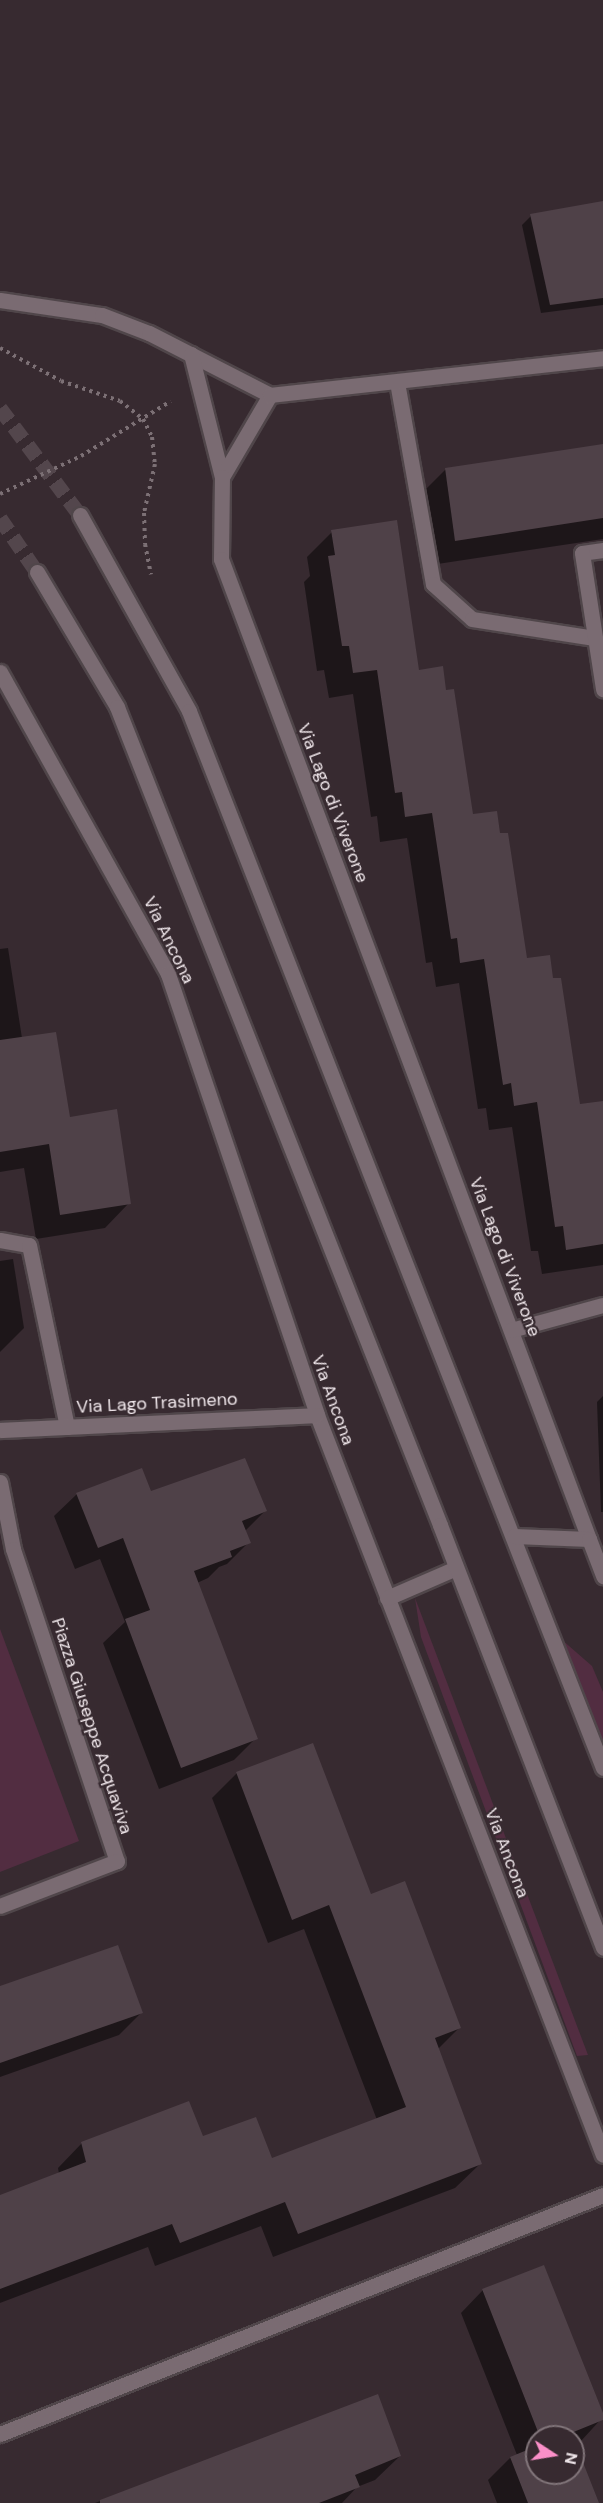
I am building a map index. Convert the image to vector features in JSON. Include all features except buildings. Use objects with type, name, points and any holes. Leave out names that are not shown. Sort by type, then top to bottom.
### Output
[{"type":"street","points":[[0,300],[102,315],[149,333],[270,395],[603,358]]},
{"type":"street","points":[[191,354],[222,477]]},
{"type":"street","points":[[397,381],[433,585],[472,619],[595,638]]},
{"type":"street","name":"Via Lago di Viverone","points":[[270,395],[222,477],[221,559],[589,1539]]},
{"type":"street","points":[[80,515],[189,711],[603,1768]]},
{"type":"street","points":[[603,550],[582,553],[603,689]]},
{"type":"street","name":"Via Ancona","points":[[37,572],[117,706],[603,1948]]},
{"type":"street","name":"Via Ancona","points":[[0,672],[168,974],[316,1415],[603,2155]]},
{"type":"street","points":[[0,1240],[29,1245],[67,1427]]},
{"type":"street","points":[[511,1330],[603,1305]]},
{"type":"street","name":"Via Lago Trasimeno","points":[[0,1430],[316,1415]]},
{"type":"street","name":"Piazza Giuseppe Acquaviva","points":[[0,1482],[13,1549],[117,1861],[0,1906]]},
{"type":"street","points":[[514,1536],[589,1539],[603,1576]]},
{"type":"street","points":[[387,1598],[456,1568]]},
{"type":"street","points":[[0,2434],[603,2195]]},
{"type":"path","points":[[0,348],[61,381],[120,400],[143,418],[152,437],[155,464],[144,513],[145,544],[152,575]]},
{"type":"path","points":[[0,494],[81,456],[176,398]]},
{"type":"shaded area","points":[[415,1598],[588,2055],[577,2056],[421,1637]]},
{"type":"shaded area","points":[[0,1629],[79,1841],[0,1872]]},
{"type":"shaded area","points":[[561,1639],[592,1666],[603,1692],[603,1742]]},
{"type":"tunnel","points":[[0,408],[80,515]]},
{"type":"tunnel","points":[[0,518],[37,572]]}]
